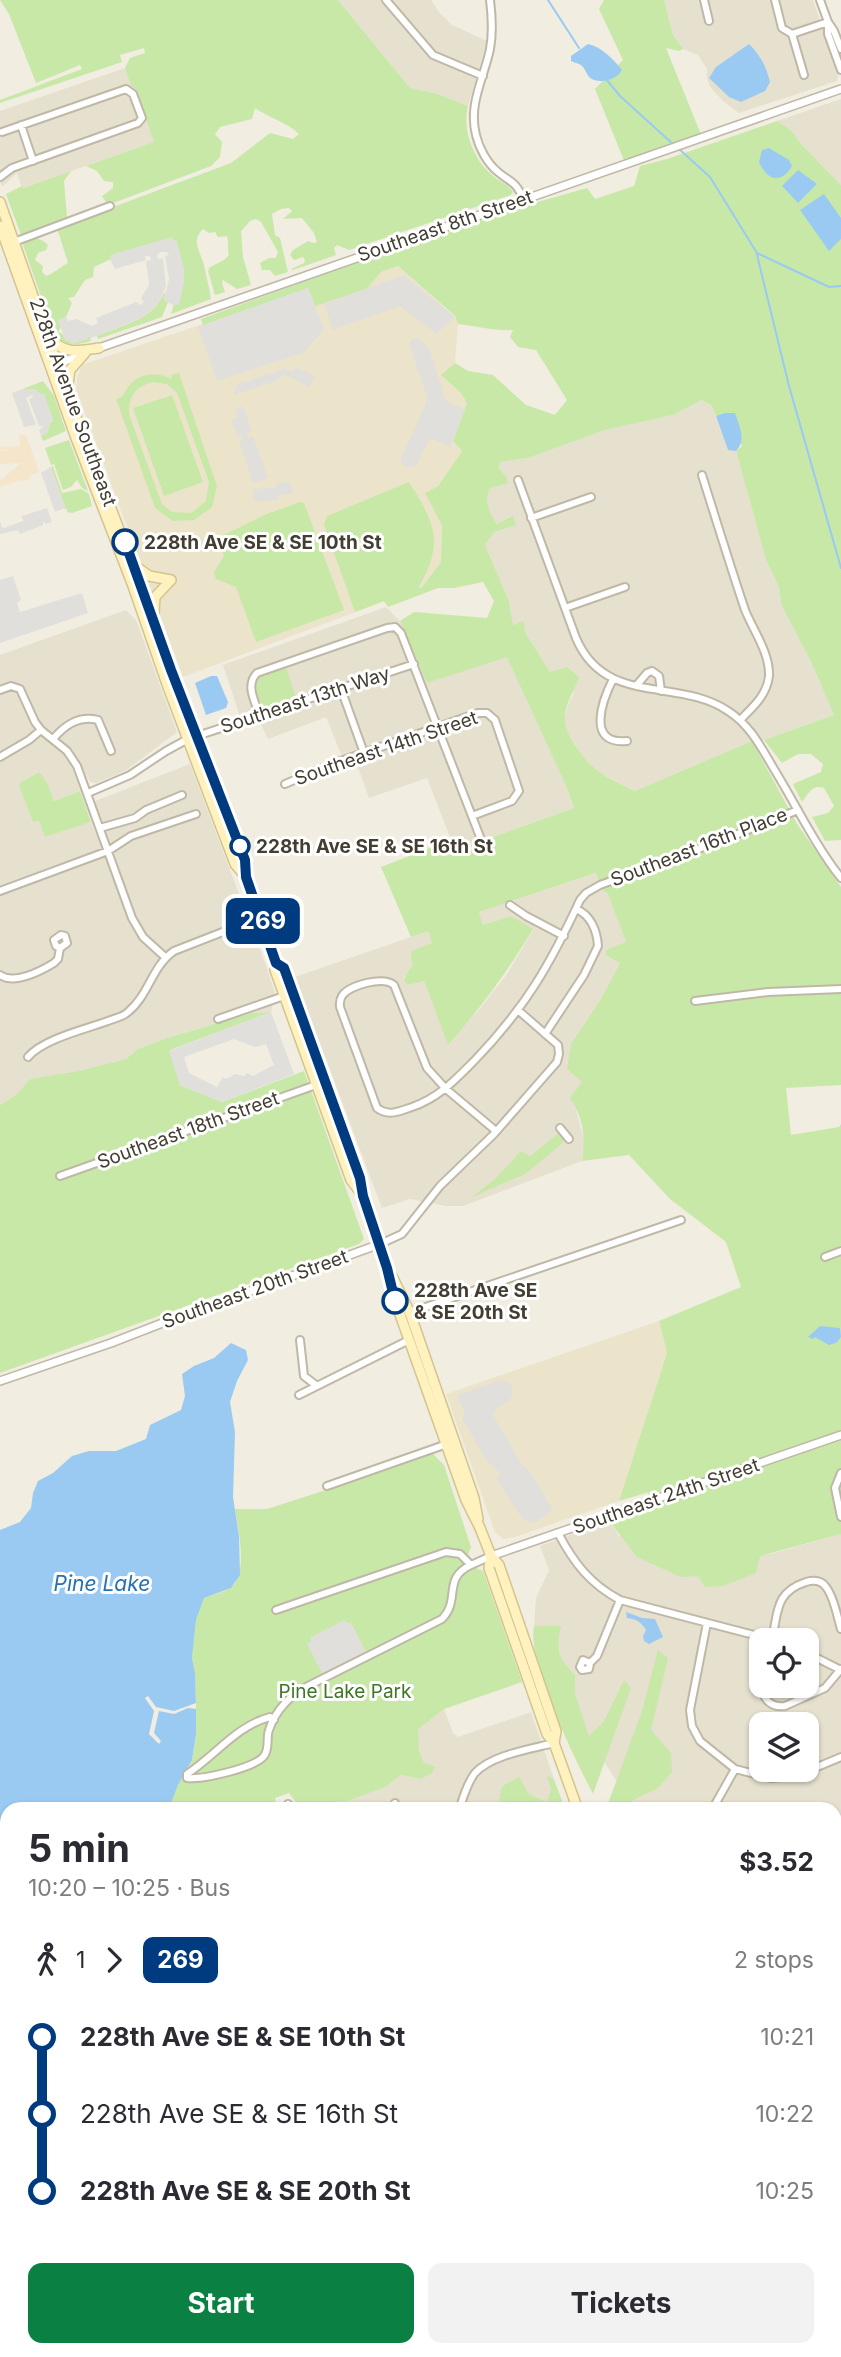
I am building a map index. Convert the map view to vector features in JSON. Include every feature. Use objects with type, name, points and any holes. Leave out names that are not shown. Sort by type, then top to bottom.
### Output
[{"type":"main road","name":"228th Avenue Southeast","points":[[0,202],[45,330],[53,365],[70,401],[154,621],[182,698],[182,709],[235,864],[246,877]]},
{"type":"main road","name":"228th Avenue Southeast","points":[[0,226],[133,586],[192,738],[201,760],[207,762],[245,860],[246,877],[276,963],[275,970],[284,996],[351,1180],[363,1196]]},
{"type":"main road","points":[[45,330],[61,348],[77,351],[99,348]]},
{"type":"main road","points":[[70,401],[67,383],[69,373],[85,354]]},
{"type":"main road","points":[[133,564],[149,576],[171,580],[155,597],[154,621]]},
{"type":"main road","name":"228th Avenue Southeast","points":[[276,963],[284,968],[355,1166],[392,1292],[405,1315],[439,1400],[474,1498],[480,1528]]},
{"type":"main road","name":"228th Avenue Southeast","points":[[405,1315],[410,1340],[466,1500],[491,1556],[499,1565],[533,1679],[556,1731],[554,1743],[575,1802]]},
{"type":"main road","points":[[421,1370],[439,1400]]},
{"type":"street","points":[[386,0],[433,55],[483,76]]},
{"type":"street","points":[[490,0],[492,34],[474,108],[478,141],[489,162],[517,185],[523,199]]},
{"type":"street","points":[[704,0],[709,21]]},
{"type":"street","points":[[775,0],[782,28],[792,34],[804,75]]},
{"type":"street","points":[[820,0],[841,49]]},
{"type":"street","points":[[792,34],[828,22]]},
{"type":"street","points":[[828,22],[828,34],[841,70]]},
{"type":"street","name":"Southeast 8th Street","points":[[53,365],[841,89]]},
{"type":"street","points":[[0,177],[12,168],[138,123],[142,118],[131,91],[122,90],[2,132]]},
{"type":"street","points":[[21,125],[33,160]]},
{"type":"street","points":[[14,242],[110,206]]},
{"type":"street","points":[[702,475],[746,610],[769,669],[768,683],[762,696],[740,720]]},
{"type":"street","points":[[517,480],[585,656],[613,679],[636,687],[704,699],[726,709],[740,720],[758,742],[841,878]]},
{"type":"street","points":[[531,518],[591,497]]},
{"type":"street","points":[[565,608],[625,587]]},
{"type":"street","points":[[259,714],[250,687],[251,679],[257,673],[395,627],[401,633],[414,664],[482,842]]},
{"type":"street","name":"Southeast 13th Way","points":[[88,793],[130,775],[166,751],[192,738],[414,664]]},
{"type":"street","points":[[636,687],[647,673],[652,671],[659,676],[661,691]]},
{"type":"street","points":[[613,679],[600,710],[601,726],[611,738],[627,741]]},
{"type":"street","points":[[0,690],[16,687],[23,692],[41,730],[72,758],[88,793],[137,928],[149,944],[165,957]]},
{"type":"street","points":[[341,689],[364,753]]},
{"type":"street","name":"Southeast 14th Street","points":[[285,784],[364,753],[478,713],[487,713],[495,720],[520,787],[518,795],[512,801],[472,816]]},
{"type":"street","points":[[53,739],[63,728],[88,717],[98,720],[111,751]]},
{"type":"street","points":[[0,757],[41,730]]},
{"type":"street","points":[[100,828],[135,818],[146,810],[182,795]]},
{"type":"street","name":"Southeast 16th Place","points":[[576,909],[586,893],[600,885],[799,810]]},
{"type":"street","points":[[0,891],[108,851],[131,836],[196,814]]},
{"type":"street","points":[[510,905],[564,936]]},
{"type":"street","points":[[496,1131],[446,1089],[427,1068],[394,985],[390,981],[378,980],[349,990],[344,994],[340,1007],[379,1110],[387,1113],[398,1112],[419,1105],[446,1089],[519,1012],[564,936],[576,909],[585,912],[590,918],[598,946],[584,975],[545,1034],[519,1012]]},
{"type":"street","points":[[28,1057],[42,1045],[128,1013],[141,998],[165,957],[183,946],[261,917]]},
{"type":"street","points":[[3,977],[15,979],[50,966],[58,958],[60,948]]},
{"type":"street","points":[[695,1001],[768,992],[841,989]]},
{"type":"street","points":[[218,1019],[284,996]]},
{"type":"street","name":"Southeast 20th Street","points":[[0,1381],[111,1343],[402,1234],[440,1186],[496,1131],[557,1062],[558,1045],[545,1034]]},
{"type":"street","name":"Southeast 18th Street","points":[[60,1176],[316,1085]]},
{"type":"street","points":[[560,1128],[569,1139]]},
{"type":"street","points":[[405,1315],[681,1220]]},
{"type":"street","points":[[825,1257],[841,1251]]},
{"type":"street","points":[[300,1340],[304,1376],[317,1386]]},
{"type":"street","points":[[299,1395],[410,1340]]},
{"type":"street","name":"Southeast 24th Street","points":[[491,1556],[841,1435]]},
{"type":"street","points":[[327,1486],[447,1444]]},
{"type":"street","points":[[841,1473],[835,1488],[841,1517]]},
{"type":"street","points":[[558,1533],[581,1571],[620,1600],[749,1634]]},
{"type":"street","points":[[276,1610],[446,1552],[460,1554],[471,1565]]},
{"type":"street","points":[[274,1720],[270,1717],[260,1720],[237,1734],[206,1762],[187,1774],[187,1778],[223,1773],[257,1762],[267,1749],[269,1730],[274,1720],[289,1698],[297,1691],[442,1619],[452,1607],[452,1586],[456,1576],[461,1570],[491,1556]]},
{"type":"street","points":[[775,1628],[782,1596],[797,1585],[810,1580],[818,1581],[827,1590],[841,1629]]},
{"type":"street","points":[[590,1663],[597,1656],[620,1600]]},
{"type":"street","points":[[707,1623],[690,1717],[700,1741],[735,1769],[760,1776],[785,1777],[811,1771],[841,1757]]},
{"type":"street","points":[[819,1659],[841,1670],[830,1684],[819,1691]]},
{"type":"street","points":[[766,1698],[769,1703],[779,1707],[803,1698]]},
{"type":"street","points":[[462,1802],[470,1780],[484,1766],[495,1760],[554,1743]]},
{"type":"street","points":[[716,1802],[735,1769]]},
{"type":"shaded area","points":[[338,0],[431,0],[452,25],[487,41],[468,106],[438,94],[410,88]]},
{"type":"shaded area","points":[[664,0],[813,0],[838,74],[837,81],[739,113],[710,87],[707,69],[698,55],[683,49],[673,35]]},
{"type":"shaded area","points":[[125,68],[137,91],[155,142],[22,188],[17,173],[2,187],[0,111]]},
{"type":"shaded area","points":[[841,99],[841,185],[791,130],[777,121]]},
{"type":"shaded area","points":[[172,237],[173,241],[176,240],[184,270],[179,305],[164,300],[169,279],[165,256],[169,255],[167,252],[160,252],[157,255],[158,259],[163,258],[166,286],[153,309],[140,319],[99,335],[90,338],[89,335],[88,339],[71,344],[70,340],[66,341],[58,320],[66,317],[68,321],[76,319],[92,326],[98,323],[96,318],[136,302],[140,305],[144,302],[141,298],[149,285],[146,261],[151,260],[150,256],[145,256],[146,260],[115,269],[111,255]]},
{"type":"shaded area","points":[[398,266],[455,317],[458,324],[455,363],[442,375],[468,403],[453,441],[462,451],[438,486],[426,493],[442,526],[441,562],[422,587],[183,677],[76,389],[82,365],[308,288],[367,289],[381,272]]},
{"type":"shaded area","points":[[404,275],[455,317],[436,334],[400,306],[333,330],[324,304]]},
{"type":"shaded area","points":[[308,288],[324,330],[303,353],[217,381],[198,327]]},
{"type":"shaded area","points":[[418,338],[429,348],[446,401],[465,409],[450,447],[430,438],[416,466],[408,468],[402,464],[401,457],[427,397],[409,344],[412,339]]},
{"type":"shaded area","points":[[295,367],[315,376],[310,387],[283,374],[278,380],[234,395],[238,384],[283,369],[293,371]]},
{"type":"shaded area","points":[[35,389],[40,394],[44,393],[53,421],[47,433],[41,436],[39,430],[44,426],[39,426],[29,399],[32,395],[26,398],[36,425],[24,427],[12,393]]},
{"type":"shaded area","points":[[702,400],[712,406],[728,450],[736,451],[766,560],[779,587],[781,604],[813,666],[834,715],[764,740],[752,741],[635,791],[594,770],[583,758],[564,720],[574,692],[550,672],[525,632],[524,622],[513,625],[509,601],[485,545],[497,524],[488,512],[487,496],[490,488],[506,476],[499,468],[500,462],[528,458],[605,430],[673,415]]},
{"type":"shaded area","points":[[243,406],[252,431],[247,433],[249,438],[253,436],[268,478],[253,483],[239,441],[242,440],[241,435],[237,436],[231,420],[238,417],[235,409]]},
{"type":"shaded area","points":[[19,435],[26,435],[39,472],[29,476],[30,480],[0,487],[0,476],[1,480],[21,463],[0,464],[0,451],[11,451],[0,447],[20,446]]},
{"type":"shaded area","points":[[51,467],[65,508],[55,512],[41,473]]},
{"type":"shaded area","points":[[291,482],[292,494],[278,495],[278,500],[254,502],[253,489],[276,488],[277,483]]},
{"type":"shaded area","points":[[47,508],[52,522],[46,524],[43,521],[43,525],[20,534],[18,530],[0,534],[0,521],[4,528],[23,521],[22,516]]},
{"type":"shaded area","points":[[13,576],[21,600],[17,603],[20,612],[82,593],[88,613],[0,643],[0,580]]},
{"type":"shaded area","points":[[386,607],[400,621],[427,683],[507,656],[574,808],[455,850],[427,778],[369,798],[356,762],[345,764],[326,717],[268,739],[259,720],[243,726],[223,665]]},
{"type":"shaded area","points":[[126,610],[136,620],[177,732],[125,771],[96,783],[90,782],[73,751],[52,731],[48,741],[63,754],[73,770],[80,791],[54,801],[47,783],[37,773],[19,786],[33,822],[39,821],[45,837],[91,822],[115,882],[123,879],[95,801],[190,764],[275,993],[271,1012],[251,1013],[167,1038],[138,1049],[126,1059],[30,1079],[17,1094],[0,1105],[0,655]]},
{"type":"shaded area","points":[[597,873],[626,942],[620,963],[601,999],[571,1044],[569,1064],[583,1082],[575,1105],[585,1145],[582,1161],[463,1206],[446,1206],[410,1199],[382,1208],[295,977],[428,931],[432,943],[413,958],[410,971],[404,977],[407,985],[424,981],[448,1044],[507,974],[533,930],[511,916],[483,925],[479,912]]},
{"type":"shaded area","points":[[271,1012],[294,1074],[222,1102],[180,1085],[169,1051]],"holes":[[[234,1039],[255,1047],[266,1044],[274,1065],[253,1076],[247,1073],[244,1076],[235,1074],[226,1079],[223,1077],[217,1087],[189,1073],[184,1057]]]},
{"type":"shaded area","points":[[659,1321],[667,1353],[619,1501],[503,1539],[495,1532],[446,1394]]},
{"type":"shaded area","points":[[501,1380],[509,1382],[513,1389],[511,1399],[495,1410],[493,1415],[553,1510],[531,1523],[523,1520],[497,1480],[500,1473],[487,1461],[462,1419],[465,1414],[457,1395]]},
{"type":"shaded area","points":[[609,1521],[619,1536],[730,1554],[771,1554],[841,1534],[841,1802],[632,1802],[589,1737],[575,1693],[575,1675],[563,1663],[557,1646],[560,1626],[534,1626],[536,1598],[549,1570],[540,1546]]},
{"type":"shaded area","points":[[345,1620],[351,1623],[367,1654],[323,1675],[307,1644],[311,1642],[311,1637]]},
{"type":"shaded area","points":[[444,1709],[453,1733],[458,1737],[531,1712],[554,1779],[548,1777],[551,1789],[547,1802],[529,1794],[518,1778],[502,1786],[499,1802],[335,1802],[348,1801],[384,1787],[401,1775],[420,1779],[424,1763],[419,1751],[417,1729]]},
{"type":"green space","points":[[0,0],[338,0],[410,88],[438,94],[468,106],[468,134],[474,152],[485,167],[513,192],[511,195],[349,250],[337,245],[334,248],[336,255],[293,270],[291,269],[305,260],[303,257],[294,260],[290,255],[293,250],[308,241],[317,242],[314,233],[302,218],[283,219],[292,211],[289,208],[281,209],[272,214],[275,235],[280,238],[288,272],[275,276],[270,270],[262,270],[260,263],[276,258],[278,252],[261,222],[256,219],[250,221],[241,231],[243,257],[251,285],[237,289],[223,280],[225,292],[215,295],[208,271],[229,255],[228,239],[227,236],[218,237],[215,232],[209,233],[203,229],[197,238],[197,247],[211,299],[171,314],[174,304],[178,305],[184,270],[176,240],[173,241],[172,238],[111,255],[111,259],[94,267],[93,277],[85,280],[74,297],[68,298],[72,303],[66,317],[58,320],[61,327],[58,332],[63,334],[66,341],[89,335],[91,341],[65,343],[53,331],[23,245],[24,241],[37,239],[48,245],[46,250],[38,253],[35,260],[43,266],[42,272],[46,276],[68,263],[57,228],[231,163],[270,133],[293,139],[299,134],[255,108],[252,119],[220,127],[215,134],[222,142],[220,157],[211,166],[108,205],[102,196],[113,188],[113,182],[104,181],[97,171],[86,166],[154,142],[137,91],[131,85],[125,68],[130,58],[145,53],[144,48],[120,55],[122,62],[0,103],[0,100],[82,69],[80,65],[36,83],[9,14]]},
{"type":"green space","points":[[604,0],[664,0],[673,35],[683,49],[679,51],[666,48],[702,137],[625,163],[595,89],[623,60],[599,9]]},
{"type":"green space","points":[[777,121],[791,130],[841,185],[841,840],[825,841],[812,817],[828,813],[834,806],[824,788],[814,788],[802,802],[793,784],[821,772],[823,764],[811,754],[798,754],[782,763],[764,740],[834,715],[813,666],[781,604],[779,587],[766,560],[736,451],[742,446],[725,413],[716,416],[712,406],[702,400],[673,415],[605,430],[528,458],[500,462],[499,468],[508,483],[490,488],[487,498],[488,507],[497,524],[513,516],[516,525],[494,532],[485,545],[509,601],[513,625],[524,621],[525,632],[550,672],[567,667],[579,677],[566,708],[565,722],[572,740],[585,759],[606,776],[635,791],[752,741],[797,824],[841,887],[841,1085],[786,1088],[791,1135],[839,1127],[841,1124],[841,1534],[760,1556],[756,1573],[723,1586],[705,1587],[698,1576],[681,1577],[637,1557],[609,1521],[638,1511],[649,1492],[619,1501],[667,1353],[659,1321],[741,1287],[726,1242],[670,1199],[629,1155],[582,1161],[582,1128],[578,1112],[570,1098],[582,1082],[567,1069],[571,1044],[601,999],[620,963],[606,955],[606,950],[626,942],[607,892],[604,892],[596,873],[479,912],[483,925],[511,916],[533,929],[494,989],[448,1045],[424,981],[407,985],[405,980],[412,965],[411,951],[432,943],[428,931],[411,937],[381,867],[440,844],[456,850],[574,808],[507,657],[427,683],[400,621],[414,612],[487,618],[494,601],[483,582],[454,588],[438,588],[388,607],[384,601],[355,612],[324,525],[327,516],[409,482],[425,510],[433,534],[432,558],[418,588],[422,587],[441,562],[442,526],[425,493],[438,486],[462,451],[453,441],[467,403],[461,393],[441,375],[455,363],[468,371],[493,375],[526,405],[555,415],[567,400],[536,350],[518,347],[510,337],[513,330],[458,324],[455,316],[398,266],[381,272],[367,289],[315,306],[308,288],[203,325],[201,319],[468,222],[587,188],[595,199],[634,186],[640,166]]},
{"type":"green space","points":[[71,171],[64,181],[67,217],[32,233],[21,235],[6,194],[22,186],[23,188]]},
{"type":"green space","points":[[164,293],[164,300],[168,302],[162,317],[98,339],[96,334],[118,328],[145,315],[153,309]]},
{"type":"green space","points":[[179,373],[217,486],[212,507],[194,520],[173,521],[155,508],[116,399],[122,396],[132,382],[143,376],[154,374],[172,379],[171,375]],"holes":[[[153,382],[167,384],[177,393],[209,482],[206,501],[191,513],[172,512],[162,504],[130,417],[129,404],[137,390]]]},
{"type":"green space","points":[[43,381],[54,396],[66,431],[43,441],[41,436],[47,433],[53,421],[44,394],[35,389],[23,389]]},
{"type":"green space","points":[[172,395],[203,482],[164,496],[133,408]]},
{"type":"green space","points":[[69,440],[88,491],[82,488],[77,480],[71,487],[63,490],[54,464],[51,465],[45,448]]},
{"type":"green space","points":[[53,466],[62,493],[81,489],[89,494],[92,506],[72,513],[67,512],[68,508],[66,510],[51,467]]},
{"type":"green space","points":[[300,502],[304,503],[344,610],[256,642],[236,587],[216,579],[214,572],[224,556],[218,538],[264,515]]},
{"type":"green space","points":[[286,668],[296,697],[263,706],[258,697],[255,680]]},
{"type":"green space","points":[[40,773],[47,783],[54,801],[80,791],[91,822],[45,837],[39,821],[33,822],[19,786]]},
{"type":"green space","points":[[271,1012],[170,1050],[180,1085],[222,1102],[304,1071],[364,1239],[359,1244],[0,1373],[0,1105],[17,1094],[30,1079],[126,1059],[138,1049],[167,1038],[252,1013]]},
{"type":"green space","points":[[559,1133],[563,1143],[525,1174],[470,1198],[494,1180],[521,1151],[530,1156]]},
{"type":"green space","name":"Pine Lake Park","points":[[432,1453],[444,1465],[471,1547],[465,1563],[483,1571],[522,1682],[444,1709],[418,1729],[419,1751],[424,1763],[435,1767],[432,1773],[421,1779],[401,1775],[385,1787],[348,1801],[296,1802],[289,1793],[275,1798],[276,1802],[171,1802],[192,1760],[196,1734],[195,1673],[192,1658],[196,1620],[204,1598],[230,1588],[239,1573],[241,1551],[235,1509],[267,1509]]},
{"type":"green space","points":[[534,1626],[561,1626],[559,1653],[575,1675],[575,1693],[589,1736],[604,1721],[624,1680],[631,1688],[593,1794],[545,1685],[537,1662]]},
{"type":"green space","points":[[658,1650],[668,1658],[651,1730],[671,1753],[672,1772],[658,1788],[632,1802],[609,1802],[642,1711]]},
{"type":"green space","points":[[547,1776],[554,1779],[562,1802],[547,1802],[551,1789]]},
{"type":"green space","points":[[519,1777],[529,1794],[547,1802],[499,1802],[502,1786]]},
{"type":"water","points":[[588,44],[598,48],[622,70],[617,76],[609,80],[592,79],[581,65],[571,61],[571,56]]},
{"type":"water","points":[[749,44],[762,61],[770,82],[765,91],[741,102],[729,97],[709,78],[716,67]]},
{"type":"water","points":[[769,148],[789,160],[792,166],[779,178],[766,173],[759,162],[762,150]]},
{"type":"water","points":[[798,170],[817,184],[798,203],[782,186]]},
{"type":"water","points":[[824,194],[841,218],[841,239],[829,251],[800,210]]},
{"type":"water","points":[[735,413],[740,428],[742,438],[736,451],[728,450],[716,416]]},
{"type":"water","points":[[217,676],[228,702],[226,708],[206,715],[195,683]]},
{"type":"water","points":[[820,1326],[840,1328],[841,1337],[836,1343],[829,1345],[815,1337],[808,1337]]},
{"type":"water","name":"Pine Lake","points":[[231,1343],[246,1350],[248,1360],[230,1402],[235,1432],[233,1497],[239,1536],[240,1575],[231,1588],[204,1598],[196,1620],[192,1658],[195,1673],[196,1734],[192,1760],[172,1802],[0,1802],[0,1530],[20,1522],[31,1508],[38,1481],[53,1473],[72,1456],[89,1451],[116,1451],[146,1439],[150,1425],[181,1410],[185,1396],[182,1374],[214,1358]]},
{"type":"water","points":[[626,1612],[655,1619],[663,1637],[649,1644],[644,1641],[646,1630],[638,1621],[627,1618]]},
{"type":"pier","points":[[148,1696],[156,1707],[174,1711],[196,1703],[196,1709],[188,1708],[174,1714],[159,1711],[154,1733],[161,1741],[159,1744],[149,1734],[154,1711],[145,1698]]},
{"type":"waterway","points":[[548,0],[579,48]]},
{"type":"waterway","points":[[606,79],[620,96],[674,145]]},
{"type":"waterway","points":[[679,149],[710,177],[757,253],[829,287],[841,286]]},
{"type":"waterway","points":[[757,255],[789,386],[841,568]]},
{"type":"bus line","name":"269","points":[[125,542],[171,670],[245,860],[246,877],[276,963],[284,968],[360,1178],[395,1301]]},
{"type":"place","name":"228th Ave SE & SE 10th St","points":[[125,542]]},
{"type":"place","name":"228th Ave SE & SE 16th St","points":[[240,846]]},
{"type":"place","name":"228th Ave SE & SE 20th St","points":[[395,1301]]}]
